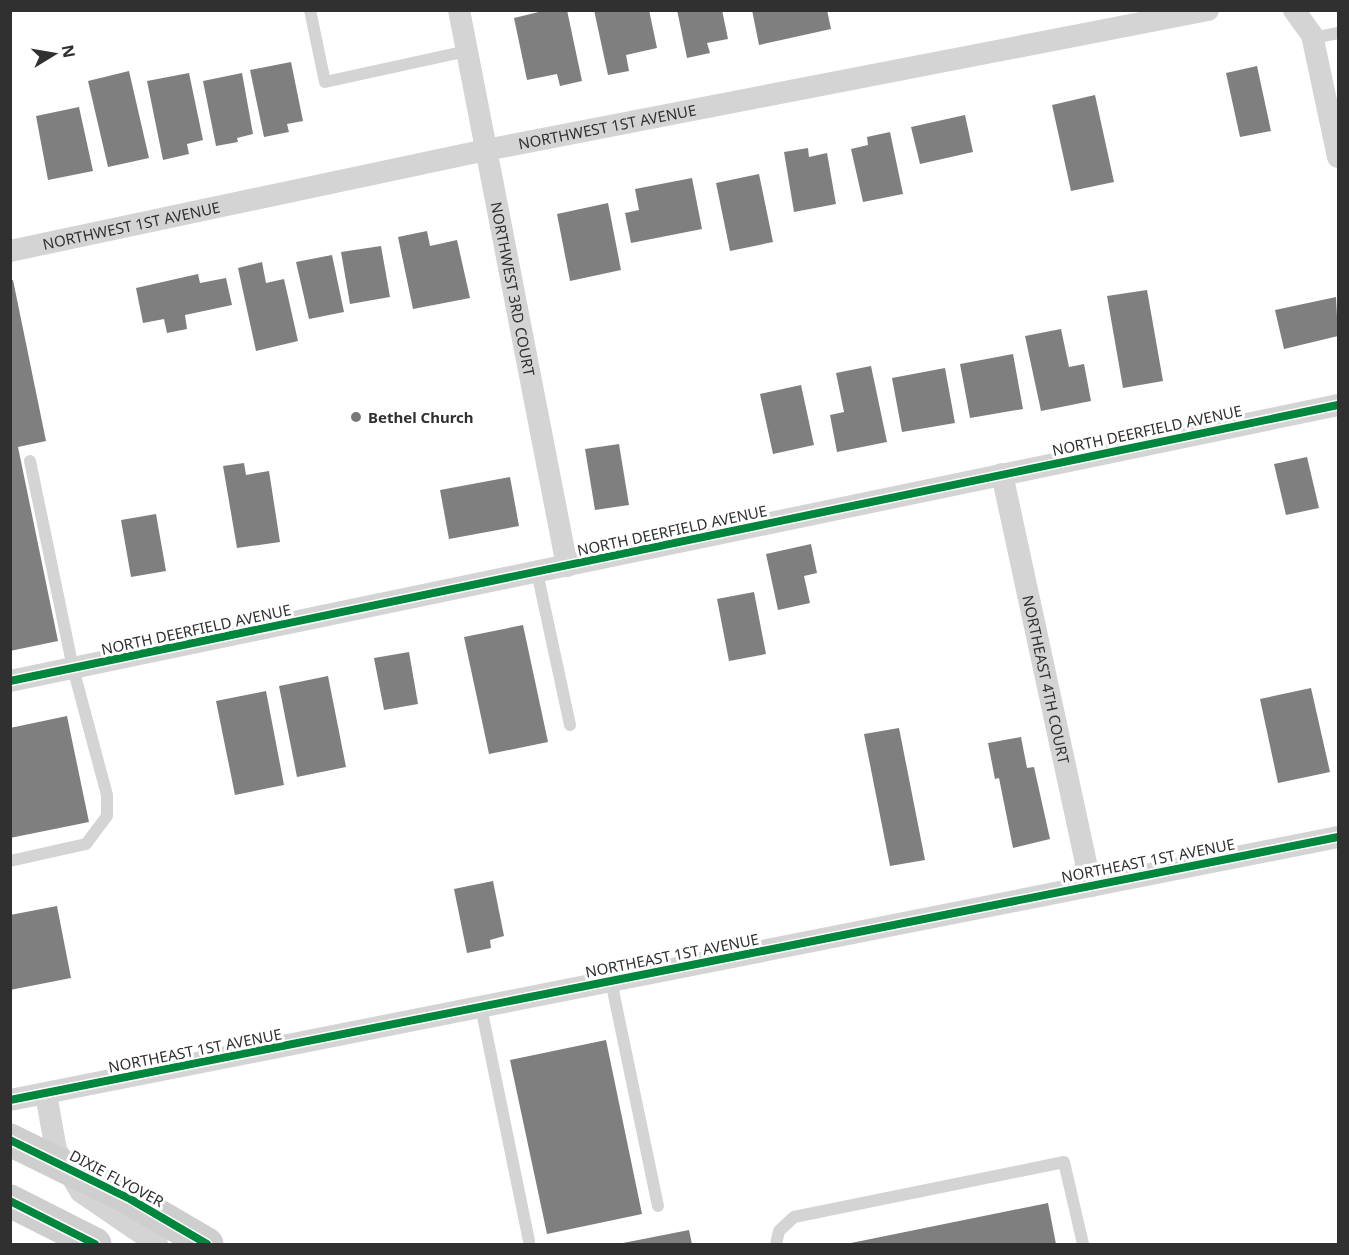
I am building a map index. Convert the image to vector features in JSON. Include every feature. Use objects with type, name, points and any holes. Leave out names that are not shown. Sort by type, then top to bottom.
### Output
[{"type":"main road","name":"DIXIE FLYOVER","points":[[10,1140],[130,1198],[207,1245]]},
{"type":"main road","points":[[10,1201],[94,1245]]},
{"type":"street","name":"NORTHWEST 3RD COURT","points":[[459,10],[567,566]]},
{"type":"street","name":"NORTHWEST 1ST AVENUE","points":[[10,251],[486,150],[1208,10]]},
{"type":"street","points":[[1294,10],[1313,38],[1338,157]]},
{"type":"street","name":"NORTH DEERFIELD AVENUE","points":[[10,681],[1338,405]]},
{"type":"street","name":"NORTHEAST 4TH COURT","points":[[1002,474],[1090,886]]},
{"type":"street","name":"NORTHEAST 1ST AVENUE","points":[[10,1100],[1338,837]]},
{"type":"street","points":[[46,1094],[56,1150],[81,1192],[157,1245]]},
{"type":"lane","points":[[310,10],[325,82],[467,51]]},
{"type":"lane","points":[[1313,38],[1338,33]]},
{"type":"lane","points":[[10,861],[86,844],[107,816],[107,795],[73,668],[30,461]]},
{"type":"lane","points":[[537,572],[570,725]]},
{"type":"lane","points":[[611,981],[658,1206]]},
{"type":"lane","points":[[481,1007],[529,1241]]},
{"type":"lane","points":[[776,1245],[779,1231],[794,1216],[1064,1162],[1083,1245]]},
{"type":"building","points":[[547,10],[567,10],[582,81],[560,86],[557,74],[527,80],[514,18]]},
{"type":"building","points":[[594,10],[649,10],[657,48],[626,55],[629,71],[608,75]]},
{"type":"building","points":[[677,10],[722,10],[728,39],[707,43],[710,53],[687,58]]},
{"type":"building","points":[[752,10],[827,10],[831,29],[759,45]]},
{"type":"building","points":[[291,62],[303,121],[287,124],[289,132],[264,137],[250,70]]},
{"type":"building","points":[[1257,66],[1271,131],[1240,137],[1226,73]]},
{"type":"building","points":[[129,71],[149,158],[108,167],[88,81]]},
{"type":"building","points":[[189,73],[203,140],[187,144],[189,154],[163,160],[147,81]]},
{"type":"building","points":[[242,73],[253,134],[237,138],[238,142],[216,146],[203,81]]},
{"type":"building","points":[[1095,95],[1114,182],[1071,191],[1052,105]]},
{"type":"building","points":[[79,107],[93,171],[48,180],[36,116]]},
{"type":"building","points":[[965,115],[973,152],[920,164],[911,127]]},
{"type":"building","points":[[890,132],[903,194],[863,202],[851,149],[868,145],[867,137]]},
{"type":"building","points":[[808,148],[809,157],[827,153],[836,204],[794,212],[784,152]]},
{"type":"building","points":[[759,174],[773,242],[730,251],[716,183]]},
{"type":"building","points":[[692,178],[702,229],[631,243],[625,213],[639,210],[635,189]]},
{"type":"building","points":[[608,203],[621,270],[570,281],[557,214]]},
{"type":"building","points":[[427,231],[430,246],[457,240],[470,298],[413,309],[398,237]]},
{"type":"building","points":[[381,246],[390,297],[350,304],[341,252]]},
{"type":"building","points":[[332,255],[344,312],[309,319],[296,262]]},
{"type":"building","points":[[262,262],[266,283],[284,279],[298,341],[256,351],[238,268]]},
{"type":"building","points":[[198,274],[200,283],[226,278],[232,305],[185,315],[187,329],[167,333],[164,319],[143,323],[136,288]]},
{"type":"building","points":[[13,280],[46,441],[18,447],[58,641],[10,651],[10,281]]},
{"type":"building","points":[[1147,290],[1163,381],[1123,388],[1107,296]]},
{"type":"building","points":[[1336,297],[1338,336],[1284,349],[1275,310]]},
{"type":"building","points":[[1061,329],[1069,367],[1084,364],[1091,401],[1041,411],[1025,336]]},
{"type":"building","points":[[1013,354],[1023,409],[970,418],[960,364]]},
{"type":"building","points":[[871,366],[887,442],[837,452],[830,415],[844,412],[836,373]]},
{"type":"building","points":[[945,368],[955,423],[902,432],[892,378]]},
{"type":"building","points":[[801,385],[814,445],[773,454],[760,394]]},
{"type":"building","points":[[619,444],[629,505],[595,510],[585,449]]},
{"type":"building","points":[[1307,457],[1319,508],[1286,515],[1274,464]]},
{"type":"building","points":[[244,463],[246,475],[269,471],[280,542],[237,548],[223,466]]},
{"type":"building","points":[[510,477],[519,526],[449,539],[440,490]]},
{"type":"building","points":[[156,514],[166,571],[131,577],[121,520]]},
{"type":"building","points":[[811,544],[817,573],[804,576],[810,603],[778,610],[766,554]]},
{"type":"building","points":[[754,592],[766,654],[729,661],[717,599]]},
{"type":"building","points":[[523,625],[548,742],[489,754],[464,637]]},
{"type":"building","points":[[409,652],[418,704],[384,710],[374,658]]},
{"type":"building","points":[[328,676],[346,767],[297,777],[279,686]]},
{"type":"building","points":[[1311,688],[1330,772],[1278,783],[1260,699]]},
{"type":"building","points":[[266,691],[284,785],[235,795],[216,701]]},
{"type":"building","points":[[67,716],[89,822],[10,838],[10,728]]},
{"type":"building","points":[[899,728],[925,860],[890,866],[864,734]]},
{"type":"building","points":[[1021,737],[1027,768],[1034,767],[1050,839],[1013,848],[999,778],[995,779],[988,743]]},
{"type":"building","points":[[493,881],[504,936],[490,940],[491,948],[467,953],[454,889]]},
{"type":"building","points":[[57,906],[71,978],[10,990],[10,915]]},
{"type":"building","points":[[606,1040],[642,1214],[547,1234],[510,1060]]},
{"type":"building","points":[[1048,1203],[1056,1244],[851,1243]]},
{"type":"building","points":[[689,1230],[692,1244],[623,1244],[623,1243]]},
{"type":"cycle path","points":[[10,681],[1338,405]]},
{"type":"cycle path","points":[[10,1100],[1338,837]]},
{"type":"cycle path","points":[[10,1140],[130,1199],[207,1244]]},
{"type":"cycle path","points":[[10,1201],[95,1244]]},
{"type":"place","name":"Bethel Church","points":[[356,417]]}]
